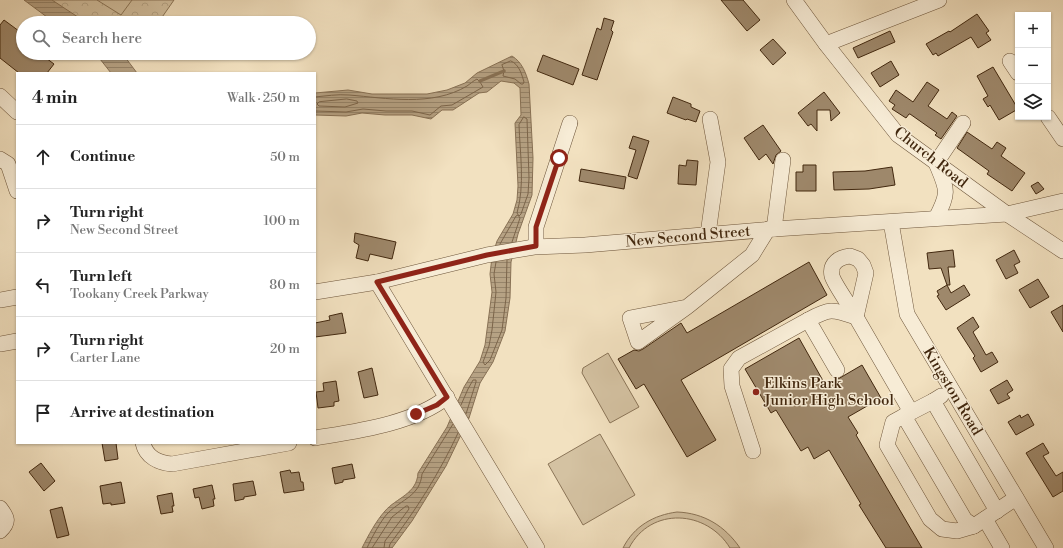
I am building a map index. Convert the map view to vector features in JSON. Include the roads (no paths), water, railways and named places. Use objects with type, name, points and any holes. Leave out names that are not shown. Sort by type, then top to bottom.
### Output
[{"type":"street","name":"Church Road","points":[[794,0],[826,44],[898,135],[1007,214],[1063,252]]},
{"type":"street","points":[[826,44],[938,0]]},
{"type":"street","points":[[0,96],[16,111]]},
{"type":"street","points":[[708,234],[718,162],[710,119]]},
{"type":"street","points":[[1050,120],[1063,139]]},
{"type":"street","points":[[936,218],[943,205],[946,194],[946,185],[936,163],[963,123]]},
{"type":"street","points":[[535,246],[536,227],[570,124]]},
{"type":"street","points":[[0,159],[8,164],[16,188]]},
{"type":"street","points":[[687,307],[752,255],[771,229],[783,160]]},
{"type":"street","name":"New Second Street","points":[[316,292],[377,282],[487,255],[535,246],[585,245],[771,229],[1007,214],[1063,201]]},
{"type":"street","name":"Kingston Road","points":[[891,222],[907,314],[1046,548]]},
{"type":"street","points":[[377,282],[537,548]]},
{"type":"street","points":[[0,300],[16,297]]},
{"type":"street","points":[[753,451],[732,386],[731,369],[739,358],[822,312],[834,310],[856,316],[965,520],[985,518]]},
{"type":"street","points":[[808,320],[837,370]]},
{"type":"street","points":[[0,344],[16,341]]},
{"type":"street","points":[[953,390],[893,422],[887,446],[930,519],[942,529],[957,531],[985,518],[1016,498]]},
{"type":"street","points":[[316,438],[385,425],[449,401]]},
{"type":"street","points":[[933,401],[985,518],[1002,548]]},
{"type":"street","points":[[143,444],[153,458],[159,462],[172,464],[283,444]]},
{"type":"street","points":[[0,508],[6,516],[7,522],[0,531]]},
{"type":"water","points":[[24,0],[52,0],[76,16],[46,16]]},
{"type":"water","points":[[512,56],[521,65],[529,84],[533,158],[532,195],[518,234],[511,262],[510,298],[505,331],[493,362],[480,383],[469,418],[446,466],[412,521],[392,548],[362,548],[372,529],[382,515],[390,506],[410,491],[414,486],[418,473],[447,427],[464,387],[480,361],[485,345],[492,292],[490,274],[492,257],[497,241],[513,214],[517,200],[518,186],[515,123],[521,115],[520,88],[514,83],[501,81],[487,92],[479,93],[453,110],[442,110],[431,119],[412,115],[362,113],[346,116],[316,115],[316,93],[348,90],[372,94],[427,94],[447,90],[465,83],[477,73]]},
{"type":"water","points":[[101,60],[127,60],[136,72],[110,72]]},
{"type":"waterway","points":[[480,81],[504,71]]},
{"type":"place","name":"Elkins Park Junior High School","points":[[756,392]]}]
